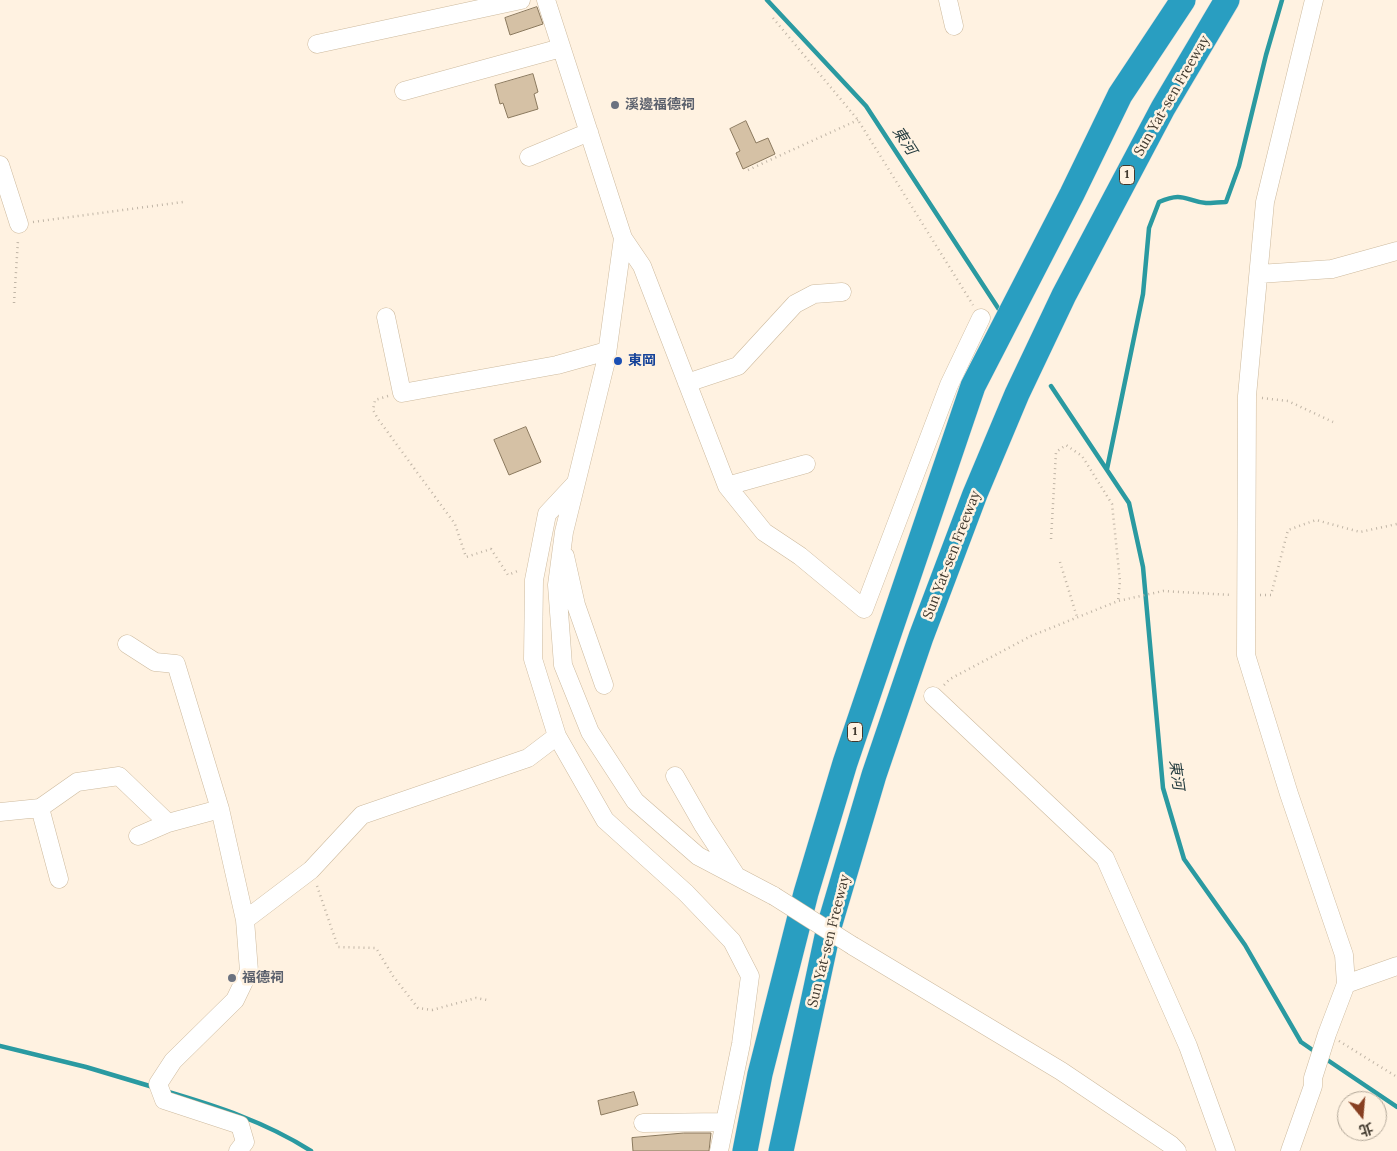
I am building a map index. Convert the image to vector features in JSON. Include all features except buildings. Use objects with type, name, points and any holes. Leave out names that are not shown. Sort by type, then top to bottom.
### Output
[{"type":"highway","name":"1","points":[[744,1151],[760,1074],[806,893],[845,763],[973,386],[998,319],[1072,194],[1120,95],[1183,0]]},
{"type":"highway","name":"Sun Yat-sen Freeway","points":[[781,1151],[829,927],[874,775],[921,637],[975,494],[1033,360],[1064,295],[1163,108],[1227,0]]},
{"type":"street","points":[[317,44],[521,0]]},
{"type":"street","points":[[546,0],[623,238],[642,266],[728,486],[764,532],[800,556],[864,609],[949,385],[998,319]]},
{"type":"street","points":[[948,0],[954,26]]},
{"type":"street","points":[[1290,1151],[1327,1034],[1346,984],[1344,955],[1289,794],[1246,655],[1247,396],[1265,202],[1314,0]]},
{"type":"street","points":[[404,91],[561,48]]},
{"type":"street","points":[[529,158],[588,132]]},
{"type":"street","points":[[0,165],[19,224]]},
{"type":"street","points":[[623,238],[608,351],[564,532],[558,585],[563,665],[590,732],[635,801],[698,856],[774,896],[1061,1071],[1177,1151]]},
{"type":"street","points":[[1259,274],[1332,270],[1397,251]]},
{"type":"street","points":[[687,383],[738,366],[795,304],[814,294],[842,292]]},
{"type":"street","points":[[386,317],[402,393],[557,365],[608,351]]},
{"type":"street","points":[[728,486],[806,464]]},
{"type":"street","points":[[576,482],[547,514],[534,580],[533,659],[557,736],[605,820],[686,892],[732,941],[750,976],[741,1044],[719,1151]]},
{"type":"street","points":[[562,546],[576,605],[604,685]]},
{"type":"street","points":[[127,644],[155,662],[176,664],[220,809],[245,920],[249,971],[235,1000],[174,1061],[158,1084],[164,1100],[240,1125],[245,1142],[238,1151]]},
{"type":"street","points":[[933,696],[1105,858],[1188,1046],[1226,1151]]},
{"type":"street","points":[[245,920],[311,870],[362,815],[528,758],[557,736]]},
{"type":"street","points":[[0,812],[40,808],[77,782],[119,776],[168,823]]},
{"type":"street","points":[[675,776],[703,826],[737,876]]},
{"type":"street","points":[[40,808],[59,879]]},
{"type":"street","points":[[138,836],[168,823],[220,809]]},
{"type":"street","points":[[1346,984],[1397,966]]},
{"type":"street","points":[[643,1123],[724,1122]]},
{"type":"path","points":[[773,18],[858,120],[998,319]]},
{"type":"path","points":[[748,170],[858,120]]},
{"type":"path","points":[[14,303],[19,224],[183,202]]},
{"type":"path","points":[[402,393],[375,400],[373,410],[454,524],[466,557],[491,549],[508,575],[538,562]]},
{"type":"path","points":[[1247,396],[1288,401],[1333,422]]},
{"type":"path","points":[[1051,539],[1056,452],[1066,445],[1082,456],[1112,504],[1120,581],[1118,601]]},
{"type":"path","points":[[933,696],[950,679],[1031,636],[1118,601],[1163,592],[1271,595],[1288,530],[1316,520],[1360,532],[1397,524]]},
{"type":"path","points":[[1060,562],[1077,618]]},
{"type":"path","points":[[311,870],[338,947],[376,948],[393,976],[418,1008],[432,1010],[476,998],[486,1000]]},
{"type":"path","points":[[1327,1034],[1397,1077]]},
{"type":"waterway","name":"東河","points":[[767,0],[866,106],[1000,311]]},
{"type":"waterway","points":[[1107,469],[1143,294],[1149,228],[1159,202],[1167,199],[1179,197],[1206,203],[1226,202],[1239,166],[1266,55],[1282,0]]},
{"type":"waterway","name":"東河","points":[[1051,386],[1129,503],[1143,567],[1163,788],[1184,859],[1245,945],[1301,1042],[1317,1053]]},
{"type":"waterway","points":[[0,1046],[86,1067],[153,1087]]},
{"type":"waterway","name":"東河","points":[[1323,1057],[1397,1107]]},
{"type":"waterway","points":[[165,1091],[222,1109],[258,1123],[311,1151]]},
{"type":"place","name":"溪邊福德祠","points":[[615,105]]},
{"type":"place","name":"東岡","points":[[618,361]]},
{"type":"place","name":"福德祠","points":[[232,978]]}]
